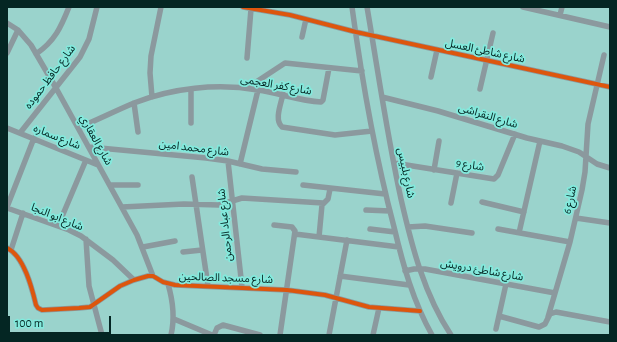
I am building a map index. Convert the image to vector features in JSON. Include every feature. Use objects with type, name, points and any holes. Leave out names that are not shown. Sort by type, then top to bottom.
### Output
[{"type":"street","points":[[36,54],[53,39],[59,30],[69,7]]},
{"type":"street","name":"شارع حافظ حموده","points":[[20,133],[74,66],[85,48],[92,29],[97,7]]},
{"type":"street","points":[[152,97],[150,73],[151,56],[161,7]]},
{"type":"street","name":"شارع شاطئ العسل","points":[[243,7],[306,19],[372,36],[610,87]]},
{"type":"street","points":[[352,7],[372,132],[385,194],[409,286],[432,335]]},
{"type":"street","name":"شارع بلبيس","points":[[367,7],[394,163],[408,227],[430,297],[451,335]]},
{"type":"street","points":[[523,7],[610,27]]},
{"type":"street","points":[[560,15],[562,7]]},
{"type":"street","points":[[247,58],[251,8]]},
{"type":"street","points":[[302,38],[306,19]]},
{"type":"street","name":"شارع العقاري","points":[[7,23],[18,30],[31,45],[56,88],[143,247],[153,276]]},
{"type":"street","points":[[7,53],[18,30]]},
{"type":"street","points":[[480,89],[493,33]]},
{"type":"street","points":[[430,77],[437,50]]},
{"type":"street","name":"شارع 6","points":[[548,316],[576,218],[585,176],[588,124],[604,55]]},
{"type":"street","points":[[248,88],[283,63],[362,71]]},
{"type":"street","name":"شارع كفر العجمى","points":[[78,128],[134,103],[152,97],[191,89],[248,88],[322,102],[329,68]]},
{"type":"street","points":[[191,89],[191,123]]},
{"type":"street","points":[[240,164],[258,90]]},
{"type":"street","points":[[283,94],[278,119],[278,124],[282,127],[335,135],[372,132]]},
{"type":"street","name":"شارع النقراشى","points":[[382,97],[438,111],[540,141],[567,147],[597,164],[610,168]]},
{"type":"street","points":[[134,103],[138,132]]},
{"type":"street","name":"شارع سماره","points":[[7,128],[99,165]]},
{"type":"street","name":"شارع 9","points":[[394,163],[492,179],[496,178],[515,134]]},
{"type":"street","points":[[7,208],[34,138]]},
{"type":"street","points":[[434,170],[439,141]]},
{"type":"street","points":[[519,233],[540,141]]},
{"type":"street","name":"شارع محمد امين","points":[[89,147],[228,161],[269,170],[296,172]]},
{"type":"street","points":[[58,226],[86,160]]},
{"type":"street","name":"شارع عباد الرحمن","points":[[228,161],[242,287]]},
{"type":"street","points":[[451,203],[457,173]]},
{"type":"street","points":[[192,177],[208,286]]},
{"type":"street","points":[[110,185],[138,185]]},
{"type":"street","points":[[303,186],[385,194]]},
{"type":"street","points":[[319,237],[323,204],[328,199],[330,189]]},
{"type":"street","points":[[122,207],[196,204],[222,205],[242,198],[323,204]]},
{"type":"street","points":[[482,202],[524,212]]},
{"type":"street","name":"شارع ابو النجا","points":[[7,208],[69,230],[86,240],[116,262],[134,280]]},
{"type":"street","points":[[366,210],[390,211]]},
{"type":"street","points":[[23,214],[9,249],[19,258],[38,308],[42,310],[79,308],[94,304],[113,290],[134,280],[153,276]]},
{"type":"street","points":[[576,218],[610,223]]},
{"type":"street","points":[[274,225],[292,227],[296,231],[280,335]]},
{"type":"street","points":[[408,227],[426,226],[472,233]]},
{"type":"street","points":[[498,228],[570,242]]},
{"type":"street","points":[[370,229],[395,232]]},
{"type":"street","points":[[295,234],[399,247]]},
{"type":"street","points":[[86,240],[88,281],[102,335]]},
{"type":"street","points":[[143,247],[175,240]]},
{"type":"street","points":[[329,335],[347,240]]},
{"type":"street","points":[[183,252],[202,250]]},
{"type":"street","name":"شارع شاطئ درويش","points":[[405,271],[420,269],[555,293]]},
{"type":"street","name":"شارع مسجد الصالحين","points":[[153,276],[168,284],[287,290],[313,293],[359,305],[420,311]]},
{"type":"street","points":[[340,276],[409,286]]},
{"type":"street","points":[[168,284],[172,296],[174,319],[171,335]]},
{"type":"street","points":[[496,329],[506,284]]},
{"type":"street","points":[[373,335],[379,308]]},
{"type":"street","points":[[499,316],[539,327],[545,324],[550,314],[556,312],[610,322]]},
{"type":"street","points":[[174,319],[213,335],[217,328],[223,325],[260,335]]},
{"type":"cycle path","points":[[243,7],[290,15],[356,32],[610,87]]},
{"type":"cycle path","points":[[7,248],[13,252],[23,265],[30,282],[36,305],[42,310],[90,307],[120,286],[134,280],[153,276],[163,282],[175,285],[287,290],[325,295],[369,307],[420,311]]}]
